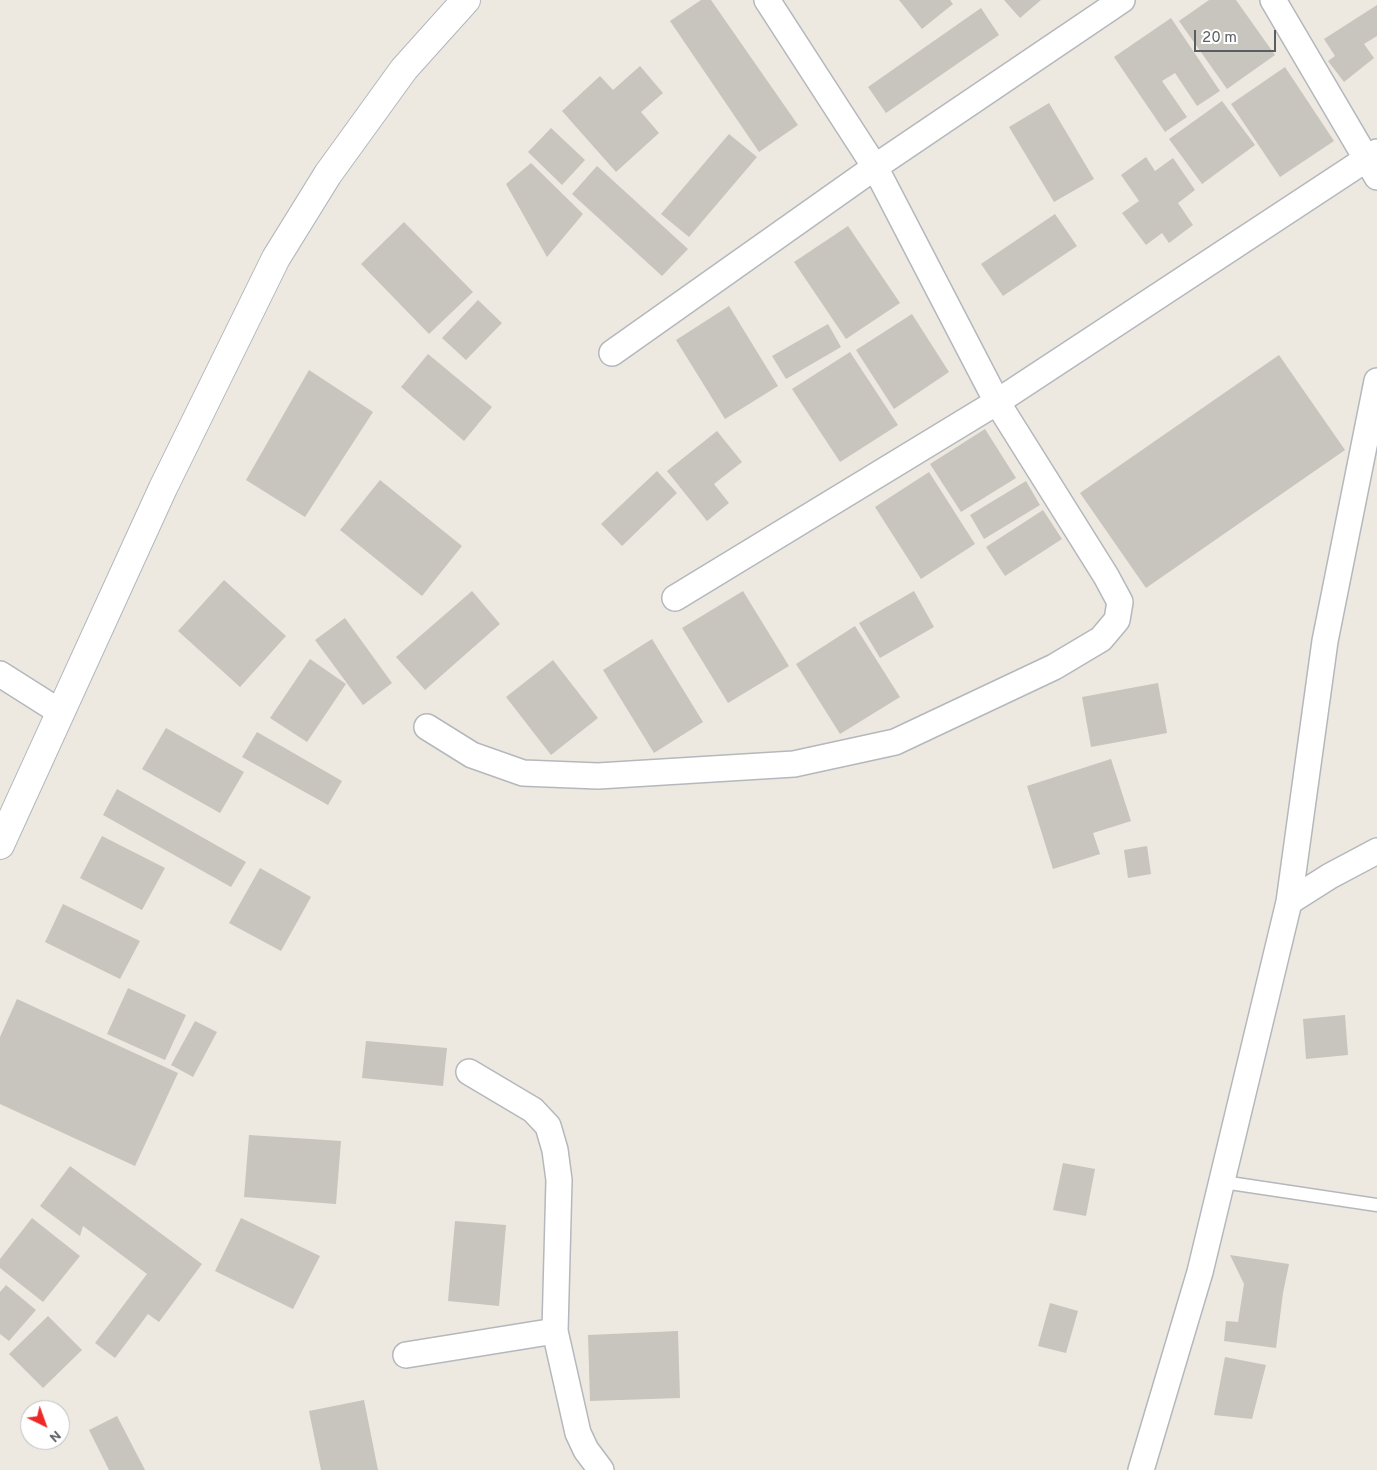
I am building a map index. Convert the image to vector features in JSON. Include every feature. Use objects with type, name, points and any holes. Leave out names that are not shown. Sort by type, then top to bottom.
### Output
[{"type":"street","points":[[0,845],[163,488],[276,258],[328,174],[404,69],[466,0]]},
{"type":"street","points":[[427,727],[472,755],[523,773],[598,776],[794,764],[895,742],[1054,667],[1101,639],[1116,620],[1120,602],[1106,576],[997,402],[874,167],[767,0]]},
{"type":"street","points":[[612,353],[874,167],[1122,0]]},
{"type":"street","points":[[675,598],[997,402],[1373,163],[1273,0]]},
{"type":"street","points":[[1141,1470],[1200,1272],[1289,902],[1326,641],[1377,382]]},
{"type":"street","points":[[0,674],[60,712]]},
{"type":"street","points":[[1289,902],[1330,876],[1377,851]]},
{"type":"street","points":[[469,1072],[532,1110],[548,1126],[555,1150],[559,1180],[555,1331],[578,1433],[586,1450],[600,1470]]},
{"type":"street","points":[[406,1355],[555,1331]]},
{"type":"lane","points":[[1223,1182],[1377,1205]]},
{"type":"building","points":[[701,0],[711,0],[798,125],[759,152],[670,21]]},
{"type":"building","points":[[899,0],[950,0],[953,4],[922,29]]},
{"type":"building","points":[[1004,0],[1041,0],[1020,18]]},
{"type":"building","points":[[1209,0],[1236,0],[1275,55],[1227,89],[1179,21]]},
{"type":"building","points":[[1377,5],[1377,36],[1364,44],[1374,58],[1344,82],[1328,61],[1335,56],[1324,39]]},
{"type":"building","points":[[981,8],[999,35],[886,113],[868,87]]},
{"type":"building","points":[[1171,18],[1220,91],[1197,106],[1175,73],[1162,81],[1187,117],[1165,132],[1114,57]]},
{"type":"building","points":[[640,66],[663,93],[641,112],[659,133],[616,172],[562,111],[600,76],[613,90]]},
{"type":"building","points":[[1285,67],[1334,141],[1280,177],[1231,104]]},
{"type":"building","points":[[1222,101],[1255,145],[1202,184],[1169,139]]},
{"type":"building","points":[[1049,103],[1094,179],[1054,202],[1009,127]]},
{"type":"building","points":[[551,128],[585,160],[562,185],[528,152]]},
{"type":"building","points":[[729,134],[757,157],[689,237],[661,214]]},
{"type":"building","points":[[1146,157],[1155,171],[1173,158],[1195,190],[1178,203],[1193,225],[1169,243],[1162,233],[1146,245],[1122,213],[1139,201],[1121,175]]},
{"type":"building","points":[[531,163],[583,214],[547,257],[506,184]]},
{"type":"building","points":[[597,166],[688,249],[662,276],[572,194]]},
{"type":"building","points":[[1055,214],[1077,246],[1003,296],[981,264]]},
{"type":"building","points":[[404,222],[473,292],[429,334],[361,264]]},
{"type":"building","points":[[848,226],[900,303],[846,339],[794,262]]},
{"type":"building","points":[[478,300],[502,323],[466,360],[442,338]]},
{"type":"building","points":[[729,306],[778,386],[725,419],[676,340]]},
{"type":"building","points":[[912,314],[949,372],[894,409],[856,350]]},
{"type":"building","points":[[828,324],[841,347],[786,379],[772,356]]},
{"type":"building","points":[[850,352],[898,425],[840,462],[792,389]]},
{"type":"building","points":[[428,354],[492,407],[464,441],[401,387]]},
{"type":"building","points":[[1279,355],[1345,450],[1146,588],[1080,493]]},
{"type":"building","points":[[309,370],[373,412],[305,517],[246,480]]},
{"type":"building","points":[[985,429],[1016,478],[961,512],[930,464]]},
{"type":"building","points":[[717,431],[742,462],[714,484],[729,503],[707,521],[667,471]]},
{"type":"building","points":[[657,471],[677,493],[622,546],[601,524]]},
{"type":"building","points":[[929,472],[975,544],[921,579],[875,507]]},
{"type":"building","points":[[380,480],[462,546],[422,596],[340,530]]},
{"type":"building","points":[[1026,481],[1040,505],[984,539],[970,515]]},
{"type":"building","points":[[1043,510],[1062,539],[1005,576],[986,547]]},
{"type":"building","points":[[224,580],[286,636],[240,687],[178,631]]},
{"type":"building","points":[[472,591],[500,624],[425,690],[396,657]]},
{"type":"building","points":[[743,591],[789,666],[728,703],[682,628]]},
{"type":"building","points":[[914,591],[934,627],[880,658],[859,623]]},
{"type":"building","points":[[345,618],[392,683],[363,705],[315,640]]},
{"type":"building","points":[[855,626],[900,697],[840,734],[796,664]]},
{"type":"building","points":[[652,639],[703,722],[654,753],[603,670]]},
{"type":"building","points":[[310,659],[346,684],[307,742],[270,718]]},
{"type":"building","points":[[553,660],[598,718],[551,755],[506,697]]},
{"type":"building","points":[[1158,683],[1167,733],[1091,747],[1082,697]]},
{"type":"building","points":[[166,728],[244,772],[220,813],[142,769]]},
{"type":"building","points":[[257,732],[342,781],[328,805],[242,757]]},
{"type":"building","points":[[1111,759],[1131,821],[1093,833],[1100,854],[1053,869],[1027,786]]},
{"type":"building","points":[[117,789],[246,862],[231,887],[103,815]]},
{"type":"building","points":[[102,836],[165,868],[142,910],[80,878]]},
{"type":"building","points":[[1147,846],[1151,874],[1128,878],[1124,850]]},
{"type":"building","points":[[260,868],[311,897],[281,951],[229,923]]},
{"type":"building","points":[[63,904],[140,941],[120,979],[45,942]]},
{"type":"building","points":[[128,988],[186,1015],[165,1060],[107,1034]]},
{"type":"building","points":[[17,999],[178,1073],[135,1166],[0,1104],[0,1037]]},
{"type":"building","points":[[1345,1015],[1348,1055],[1306,1059],[1303,1019]]},
{"type":"building","points":[[195,1021],[217,1032],[193,1077],[171,1065]]},
{"type":"building","points":[[366,1041],[447,1048],[443,1086],[362,1078]]},
{"type":"building","points":[[249,1135],[341,1141],[336,1204],[244,1197]]},
{"type":"building","points":[[1063,1163],[1095,1169],[1086,1216],[1053,1210]]},
{"type":"building","points":[[70,1166],[202,1264],[159,1322],[148,1314],[115,1358],[95,1343],[147,1274],[83,1226],[80,1236],[40,1206]]},
{"type":"building","points":[[32,1218],[80,1256],[43,1302],[0,1268],[0,1259]]},
{"type":"building","points":[[241,1218],[320,1256],[293,1309],[215,1271]]},
{"type":"building","points":[[455,1221],[506,1225],[499,1306],[448,1301]]},
{"type":"building","points":[[1230,1255],[1289,1264],[1276,1348],[1224,1341],[1226,1321],[1238,1322],[1244,1284]]},
{"type":"building","points":[[6,1285],[36,1310],[9,1341],[0,1334],[0,1292]]},
{"type":"building","points":[[1050,1303],[1078,1311],[1066,1353],[1038,1346]]},
{"type":"building","points":[[48,1316],[82,1350],[43,1388],[9,1354]]},
{"type":"building","points":[[678,1331],[680,1398],[590,1401],[588,1335]]},
{"type":"building","points":[[1225,1357],[1266,1365],[1252,1419],[1214,1415]]},
{"type":"building","points":[[364,1400],[378,1470],[321,1470],[309,1411]]},
{"type":"building","points":[[117,1416],[145,1470],[109,1470],[89,1430]]}]
